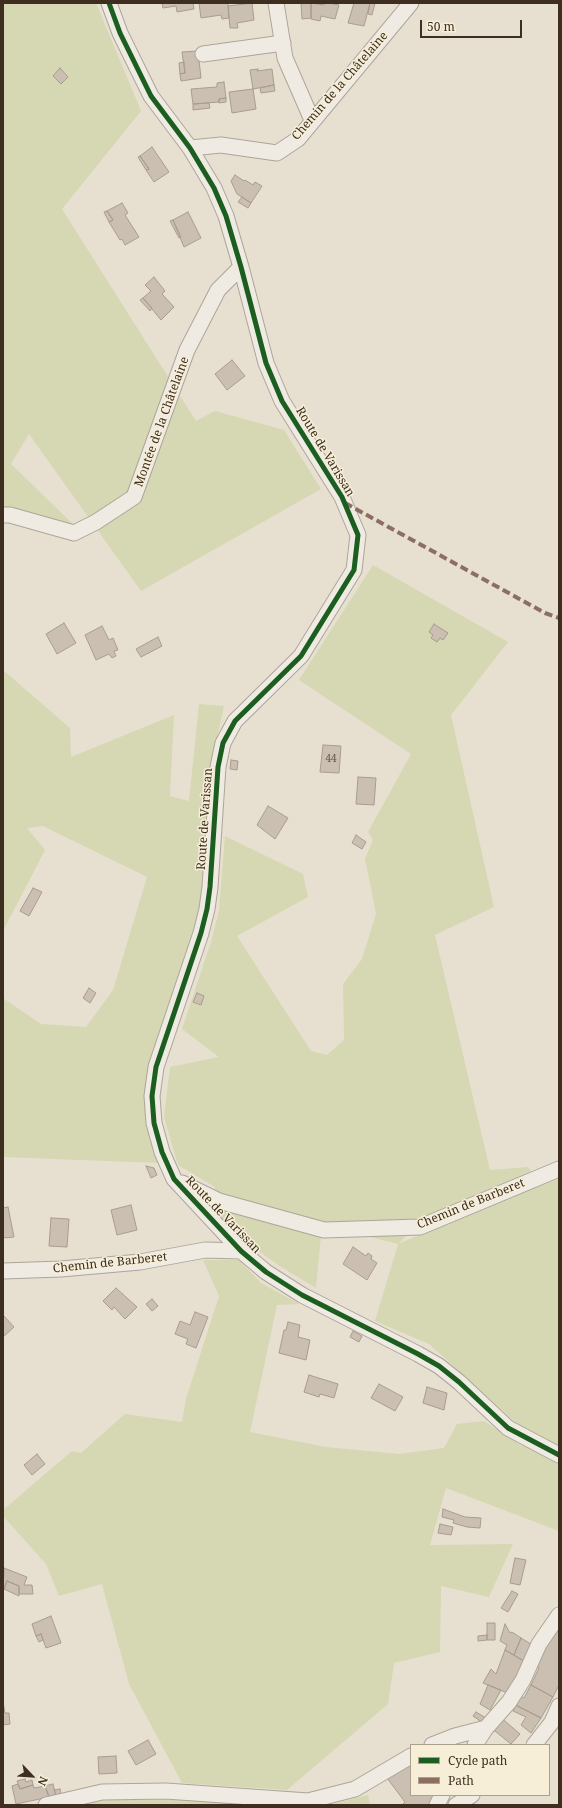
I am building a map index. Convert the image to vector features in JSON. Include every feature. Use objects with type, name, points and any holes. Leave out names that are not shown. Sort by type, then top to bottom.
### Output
[{"type":"street","name":"Route de Varissan","points":[[109,3],[120,33],[151,96],[190,148],[214,188],[226,216],[266,363],[282,401],[342,497],[358,535],[354,570],[301,656],[235,720],[223,744],[218,767],[210,887],[207,909],[201,933],[156,1067],[152,1096],[154,1123],[162,1152],[174,1179],[242,1251],[266,1272],[302,1295],[439,1366],[459,1382],[508,1428],[559,1455]]},
{"type":"street","points":[[276,3],[285,58],[312,120]]},
{"type":"street","name":"Chemin de la Châtelaine","points":[[190,148],[221,145],[277,153],[298,138],[411,3]]},
{"type":"street","points":[[203,54],[283,43]]},
{"type":"street","name":"Montée de la Châtelaine","points":[[3,515],[10,515],[74,533],[96,522],[134,497],[187,350],[218,290],[241,267]]},
{"type":"street","name":"Chemin de Barberet","points":[[174,1179],[219,1201],[324,1230],[332,1230],[420,1227],[559,1169]]},
{"type":"street","name":"Chemin de Barberet","points":[[3,1271],[61,1269],[140,1262],[205,1250],[242,1251]]},
{"type":"street","points":[[476,1744],[486,1728],[509,1702],[523,1680],[539,1644],[559,1615]]},
{"type":"street","points":[[535,1744],[552,1722],[559,1706]]},
{"type":"street","points":[[435,1744],[455,1736],[486,1728]]},
{"type":"street","points":[[46,1805],[102,1792],[166,1791],[308,1801],[355,1789],[410,1757]]},
{"type":"street","points":[[436,1805],[441,1796]]},
{"type":"street","points":[[456,1805],[470,1796]]},
{"type":"green space","points":[[3,3],[96,3],[141,111],[62,209],[196,421],[215,411],[284,430],[321,489],[141,591],[29,434],[11,464],[75,526],[3,507]]},
{"type":"green space","points":[[373,565],[508,642],[451,715],[494,907],[435,935],[490,1170],[528,1167],[541,1186],[559,1179],[559,1531],[446,1488],[430,1545],[513,1544],[489,1597],[441,1586],[440,1652],[394,1663],[388,1704],[287,1790],[182,1783],[129,1684],[102,1584],[59,1596],[46,1564],[3,1516],[3,1510],[72,1451],[81,1453],[125,1414],[182,1422],[186,1399],[219,1296],[203,1260],[239,1260],[261,1283],[299,1304],[277,1305],[250,1432],[326,1447],[399,1454],[444,1448],[457,1424],[484,1421],[522,1446],[522,1428],[429,1344],[375,1321],[398,1244],[322,1225],[316,1288],[278,1265],[245,1241],[212,1209],[215,1187],[178,1165],[164,1117],[170,1067],[219,1057],[182,1029],[211,942],[219,911],[225,836],[303,874],[308,897],[237,936],[311,1051],[327,1055],[344,1040],[343,984],[362,959],[376,914],[365,859],[373,840],[368,832],[411,754],[299,680]],"holes":[[[493,1204],[400,1243],[422,1220]]]},
{"type":"green space","points":[[3,670],[70,728],[71,757],[174,715],[170,796],[189,801],[199,704],[224,706],[212,760],[201,906],[150,1066],[159,1163],[3,1157],[3,998],[41,1024],[86,1027],[113,990],[147,877],[43,826],[27,828],[45,850],[3,931]]},
{"type":"green space","points":[[368,1795],[370,1805],[329,1805]]},
{"type":"green space","points":[[103,1799],[190,1800],[261,1805],[82,1805]]},
{"type":"building","points":[[162,3],[193,3],[194,9],[177,12],[176,6],[163,8]]},
{"type":"building","points":[[199,3],[228,3],[229,18],[222,19],[221,15],[201,18]]},
{"type":"building","points":[[252,3],[254,20],[237,23],[238,28],[230,28],[228,6]]},
{"type":"building","points":[[301,3],[311,3],[311,18],[302,19]]},
{"type":"building","points":[[311,3],[324,5],[324,3],[329,3],[339,5],[335,19],[321,16],[320,21],[311,19]]},
{"type":"building","points":[[354,3],[370,3],[364,26],[348,23]]},
{"type":"building","points":[[370,3],[375,3],[372,15],[368,14]]},
{"type":"building","points":[[198,51],[201,78],[181,81],[180,74],[185,73],[182,52]]},
{"type":"building","points":[[184,62],[185,73],[180,74],[179,63]]},
{"type":"building","points":[[60,68],[68,77],[61,84],[53,76]]},
{"type":"building","points":[[258,69],[257,71],[272,69],[274,85],[253,89],[250,70]]},
{"type":"building","points":[[224,82],[226,98],[219,99],[219,102],[193,104],[191,89],[217,87],[217,83]]},
{"type":"building","points":[[274,85],[275,91],[261,93],[260,88]]},
{"type":"building","points":[[253,89],[256,109],[232,113],[229,92]]},
{"type":"building","points":[[226,98],[226,102],[219,103],[219,99]]},
{"type":"building","points":[[209,103],[210,108],[193,110],[193,104]]},
{"type":"building","points":[[152,147],[169,172],[154,182],[146,170],[149,169],[140,156]]},
{"type":"building","points":[[140,156],[149,169],[146,170],[138,157]]},
{"type":"building","points":[[235,175],[253,185],[255,182],[262,186],[251,203],[237,194],[231,181]]},
{"type":"building","points":[[242,197],[251,203],[248,208],[238,202]]},
{"type":"building","points":[[122,203],[128,213],[125,215],[139,237],[125,245],[122,239],[120,240],[109,222],[113,220],[107,211]]},
{"type":"building","points":[[107,211],[113,220],[109,222],[104,212]]},
{"type":"building","points":[[188,212],[201,238],[184,247],[173,220]]},
{"type":"building","points":[[173,220],[181,237],[179,238],[170,221]]},
{"type":"building","points":[[154,277],[165,291],[162,294],[174,307],[161,320],[143,298],[151,291],[145,285]]},
{"type":"building","points":[[143,298],[152,308],[150,311],[140,300]]},
{"type":"building","points":[[232,360],[245,376],[227,390],[215,374]]},
{"type":"building","points":[[64,623],[76,643],[57,654],[46,634]]},
{"type":"building","points":[[434,624],[448,633],[443,640],[440,638],[437,642],[431,638],[433,635],[429,632]]},
{"type":"building","points":[[102,626],[109,640],[113,638],[118,650],[114,651],[116,656],[112,658],[109,654],[96,660],[85,635]]},
{"type":"building","points":[[158,637],[162,646],[141,657],[136,649]]},
{"type":"building","points":[[323,745],[341,746],[339,773],[320,772]]},
{"type":"building","points":[[231,760],[238,761],[237,770],[230,769]]},
{"type":"building","points":[[358,777],[376,778],[374,805],[356,804]]},
{"type":"building","points":[[268,806],[288,818],[275,839],[257,825]]},
{"type":"building","points":[[356,835],[366,842],[362,849],[352,843]]},
{"type":"building","points":[[33,888],[42,892],[29,916],[20,911]]},
{"type":"building","points":[[89,988],[96,993],[90,1003],[83,998]]},
{"type":"building","points":[[197,993],[204,996],[201,1005],[193,1002]]},
{"type":"building","points":[[146,1166],[154,1168],[157,1175],[151,1178]]},
{"type":"building","points":[[131,1205],[137,1230],[117,1235],[111,1210]]},
{"type":"building","points":[[8,1207],[14,1237],[3,1238],[3,1208]]},
{"type":"building","points":[[51,1218],[69,1219],[67,1247],[49,1246]]},
{"type":"building","points":[[353,1247],[366,1256],[368,1253],[372,1256],[371,1259],[377,1263],[367,1280],[343,1264]]},
{"type":"building","points":[[116,1288],[137,1307],[125,1319],[114,1307],[112,1310],[103,1301]]},
{"type":"building","points":[[152,1299],[158,1306],[152,1311],[146,1304]]},
{"type":"building","points":[[195,1312],[208,1317],[196,1348],[186,1344],[188,1339],[175,1334],[180,1321],[190,1325]]},
{"type":"building","points":[[3,1315],[14,1327],[3,1337]]},
{"type":"building","points":[[288,1322],[300,1325],[298,1337],[310,1340],[306,1360],[279,1353],[284,1330],[286,1330]]},
{"type":"building","points":[[353,1331],[362,1336],[359,1342],[350,1337]]},
{"type":"building","points":[[309,1375],[338,1384],[334,1398],[320,1394],[319,1397],[304,1392]]},
{"type":"building","points":[[379,1384],[403,1397],[395,1411],[371,1398]]},
{"type":"building","points":[[427,1387],[447,1393],[444,1410],[423,1403]]},
{"type":"building","points":[[37,1454],[45,1464],[32,1475],[24,1465]]},
{"type":"building","points":[[443,1509],[465,1517],[481,1518],[480,1528],[467,1527],[453,1523],[454,1520],[442,1517]]},
{"type":"building","points":[[440,1524],[453,1527],[451,1535],[438,1533]]},
{"type":"building","points":[[515,1558],[526,1560],[520,1585],[510,1583]]},
{"type":"building","points":[[4,1568],[27,1577],[24,1585],[32,1585],[33,1594],[19,1594],[19,1586],[7,1581],[3,1591]]},
{"type":"building","points":[[7,1581],[19,1586],[19,1596],[4,1589]]},
{"type":"building","points":[[512,1591],[518,1594],[508,1612],[501,1608]]},
{"type":"building","points":[[51,1616],[61,1643],[46,1648],[41,1634],[36,1636],[32,1624]]},
{"type":"building","points":[[559,1619],[559,1685],[553,1697],[531,1685],[539,1668],[533,1664]]},
{"type":"building","points":[[487,1623],[495,1623],[495,1640],[487,1640]]},
{"type":"building","points":[[505,1624],[510,1633],[512,1632],[521,1638],[514,1655],[505,1650],[507,1645],[500,1641]]},
{"type":"building","points":[[41,1634],[43,1640],[39,1642],[36,1636]]},
{"type":"building","points":[[487,1635],[487,1640],[478,1641],[478,1636]]},
{"type":"building","points":[[521,1638],[534,1646],[527,1663],[514,1655]]},
{"type":"building","points":[[505,1650],[527,1663],[510,1694],[483,1683],[491,1669],[496,1674]]},
{"type":"building","points":[[488,1685],[501,1690],[490,1710],[480,1704]]},
{"type":"building","points":[[531,1685],[553,1697],[541,1718],[515,1705],[520,1696],[524,1698]]},
{"type":"building","points":[[3,1702],[5,1713],[9,1713],[10,1724],[3,1725]]},
{"type":"building","points":[[516,1705],[541,1718],[531,1733],[521,1725],[526,1717],[513,1711]]},
{"type":"building","points":[[476,1712],[486,1718],[483,1723],[473,1716]]},
{"type":"building","points":[[499,1716],[520,1734],[511,1744],[490,1727]]},
{"type":"building","points":[[148,1740],[156,1754],[136,1765],[128,1751]]},
{"type":"building","points":[[116,1756],[117,1773],[99,1774],[98,1757]]},
{"type":"building","points":[[410,1764],[410,1796],[434,1796],[436,1799],[431,1805],[402,1805],[405,1802],[387,1778]]},
{"type":"building","points":[[25,1779],[26,1782],[32,1780],[33,1785],[20,1789],[17,1781]]},
{"type":"building","points":[[18,1784],[20,1789],[33,1785],[34,1788],[45,1786],[49,1797],[16,1804],[12,1786]]},
{"type":"building","points":[[53,1784],[56,1796],[49,1797],[45,1786]]},
{"type":"building","points":[[60,1789],[61,1795],[56,1796],[54,1790]]},
{"type":"marked path","points":[[345,503],[545,613],[559,618]]},
{"type":"cycle path","points":[[109,3],[120,33],[151,96],[190,148],[214,188],[226,216],[266,363],[282,401],[342,497],[358,535],[354,570],[301,656],[235,721],[223,743],[218,767],[210,887],[207,909],[201,933],[156,1067],[152,1096],[154,1123],[162,1152],[174,1179],[241,1251],[266,1272],[302,1295],[439,1366],[459,1382],[508,1428],[559,1455]]}]
